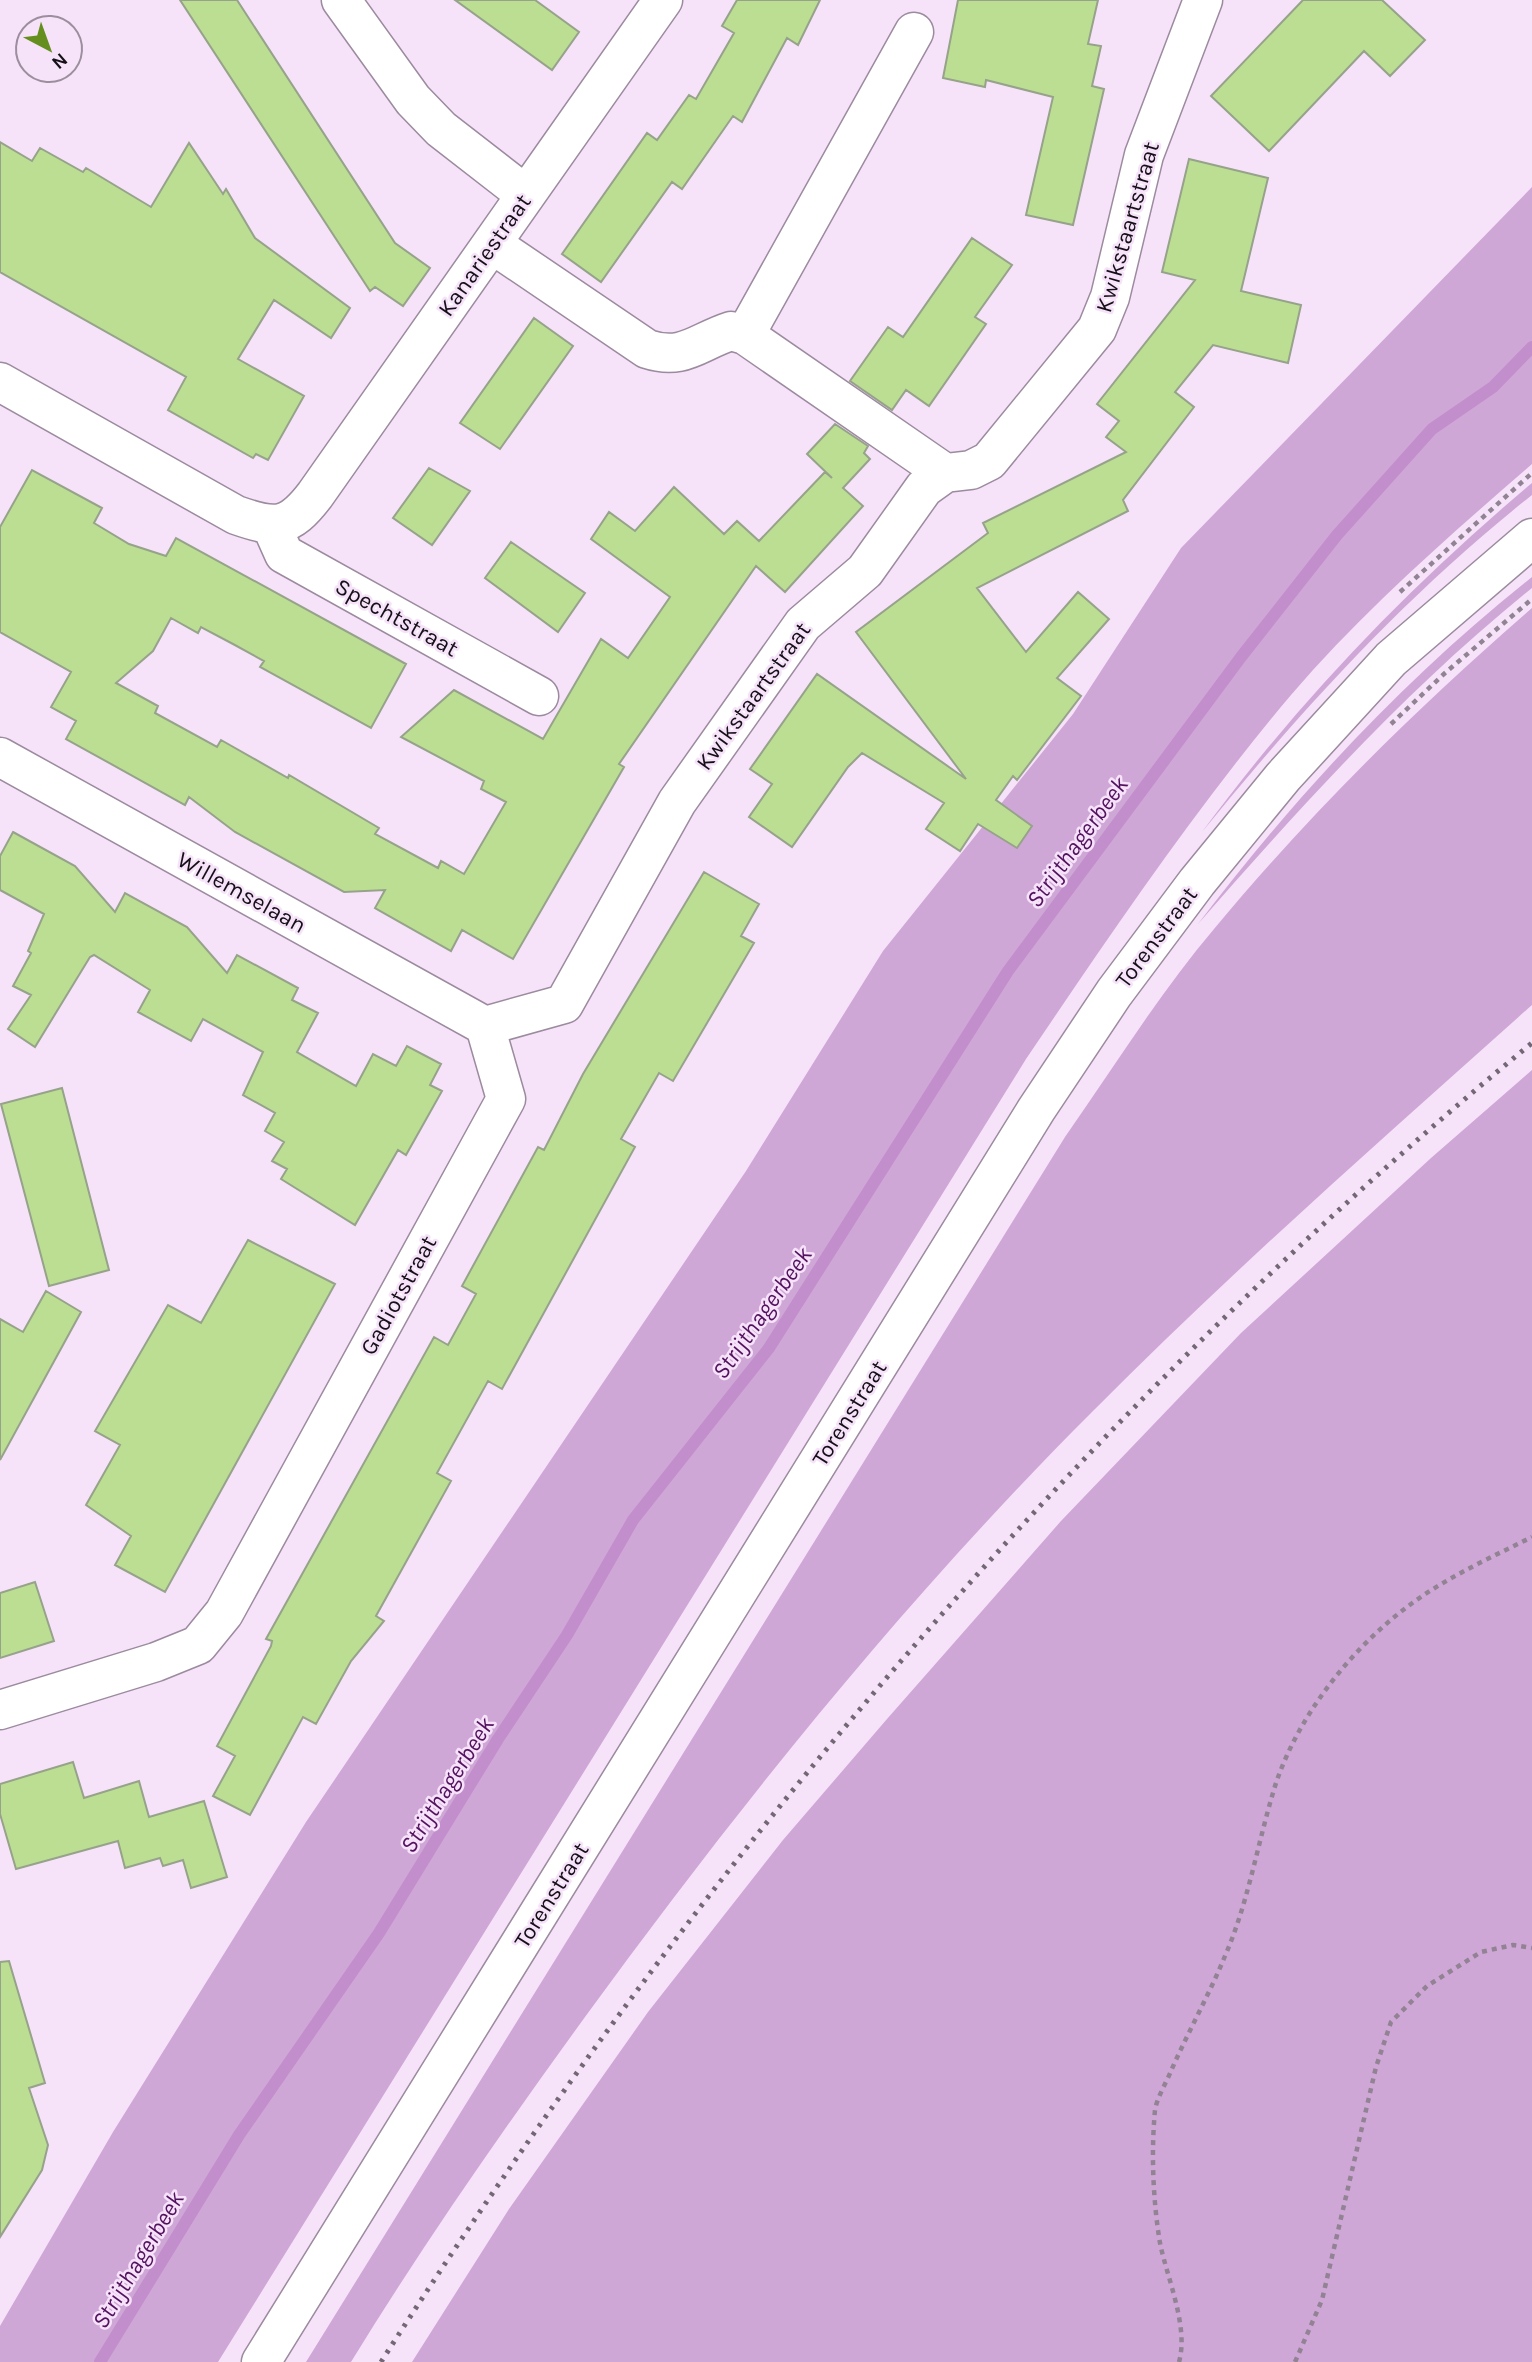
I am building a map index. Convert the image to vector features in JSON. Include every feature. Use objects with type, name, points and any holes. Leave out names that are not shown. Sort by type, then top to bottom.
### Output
[{"type":"street","points":[[341,0],[413,100],[441,129],[526,195]]},
{"type":"street","name":"Kanariestraat","points":[[287,517],[492,244],[663,0]]},
{"type":"street","name":"Kwikstaartstraat","points":[[485,1026],[564,1004],[677,802],[803,624],[864,571],[923,488],[945,473],[971,470],[989,461],[1097,329],[1110,297],[1144,155],[1203,0]]},
{"type":"street","points":[[745,335],[914,32]]},
{"type":"street","points":[[492,244],[647,349],[665,355],[684,353],[732,331],[745,335],[945,473]]},
{"type":"street","points":[[0,382],[236,515],[287,517]]},
{"type":"street","name":"Spechtstraat","points":[[287,517],[284,554],[539,696]]},
{"type":"street","name":"Torenstraat","points":[[261,2362],[1036,1110],[1114,993],[1196,882],[1283,777],[1391,660],[1532,538]]},
{"type":"street","name":"Willemselaan","points":[[0,757],[485,1026]]},
{"type":"street","name":"Gadiotstraat","points":[[0,1710],[156,1662],[198,1645],[224,1613],[506,1099],[485,1026]]},
{"type":"path","points":[[1383,732],[1532,599]]},
{"type":"path","points":[[1179,2362],[1182,2353],[1177,2308],[1160,2242],[1154,2187],[1155,2108],[1226,1955],[1246,1895],[1263,1826],[1291,1748],[1313,1708],[1347,1664],[1406,1607],[1464,1571],[1532,1537]]},
{"type":"path","points":[[1295,2362],[1322,2300],[1376,2067],[1391,2022],[1427,1986],[1481,1952],[1513,1945],[1532,1948]]},
{"type":"shaded area","points":[[1532,187],[1532,464],[1407,575],[1348,633],[1291,695],[1220,783],[1121,920],[1026,1059],[218,2362],[0,2362],[0,2326],[113,2132],[306,1822],[746,1171],[883,951],[1073,714],[1181,548]]},
{"type":"shaded area","points":[[1532,483],[1532,495],[1442,572],[1317,697],[1202,832],[1277,737],[1357,648],[1442,563]]},
{"type":"shaded area","points":[[1532,577],[1532,588],[1486,626],[1399,707],[1277,835],[1198,924],[1313,784],[1354,740],[1440,656]]},
{"type":"shaded area","points":[[1532,608],[1532,1005],[1199,1307],[1092,1412],[956,1555],[764,1781],[644,1937],[554,2059],[465,2187],[351,2362],[306,2362],[1065,1137],[1137,1031],[1194,954],[1327,802],[1448,683]]},
{"type":"shaded area","points":[[1532,1070],[1532,2362],[412,2362],[509,2209],[648,2012],[783,1840],[887,1719],[1061,1521],[1241,1333],[1431,1158]]},
{"type":"building","points":[[180,0],[237,0],[395,243],[430,268],[403,306],[375,287],[370,291]]},
{"type":"building","points":[[455,0],[535,0],[579,32],[552,70]]},
{"type":"building","points":[[737,0],[820,0],[798,45],[787,38],[742,122],[733,116],[682,189],[672,182],[601,282],[562,254],[647,133],[657,140],[689,95],[696,99],[734,33],[722,26]]},
{"type":"building","points":[[958,0],[1098,0],[1088,44],[1101,46],[1092,86],[1104,89],[1073,225],[1026,215],[1053,97],[986,80],[985,87],[943,78]]},
{"type":"building","points":[[1303,0],[1382,0],[1425,40],[1390,76],[1364,51],[1269,151],[1211,96]]},
{"type":"building","points":[[0,142],[32,161],[40,148],[83,172],[86,168],[151,207],[189,143],[223,194],[226,189],[255,238],[350,308],[331,338],[274,300],[238,359],[304,396],[268,460],[256,454],[253,458],[168,410],[186,377],[0,272]]},
{"type":"building","points":[[1189,159],[1268,178],[1241,291],[1301,305],[1288,363],[1213,345],[1175,392],[1194,407],[1123,500],[1128,511],[977,588],[1026,652],[1078,592],[1109,619],[1057,678],[1081,696],[1017,780],[1013,776],[996,800],[1032,826],[1017,848],[978,824],[960,851],[926,829],[944,803],[862,753],[848,767],[792,847],[749,817],[772,784],[750,769],[817,674],[966,779],[856,632],[988,533],[983,523],[1126,452],[1106,437],[1119,421],[1097,404],[1195,280],[1162,272]]},
{"type":"building","points":[[972,238],[1012,265],[975,317],[986,324],[929,406],[906,390],[892,410],[850,381],[888,327],[903,337]]},
{"type":"building","points":[[534,318],[573,346],[500,449],[460,423]]},
{"type":"building","points":[[835,424],[868,446],[864,453],[870,459],[843,488],[863,506],[785,592],[756,566],[619,764],[624,767],[513,959],[462,930],[451,951],[375,908],[385,890],[344,892],[235,832],[189,797],[185,805],[66,739],[76,721],[51,707],[71,672],[0,632],[0,527],[32,470],[102,508],[94,523],[129,544],[166,556],[176,538],[406,664],[371,728],[260,667],[264,661],[201,627],[198,633],[171,618],[153,651],[116,683],[158,706],[155,713],[217,747],[221,740],[288,778],[289,775],[379,828],[375,834],[438,868],[441,861],[464,874],[506,802],[481,789],[484,781],[401,737],[454,690],[543,739],[601,639],[628,658],[670,597],[591,539],[609,512],[635,531],[674,487],[724,534],[737,521],[759,541],[825,472],[832,478],[807,454]]},
{"type":"building","points":[[429,468],[470,491],[432,545],[393,518]]},
{"type":"building","points":[[511,542],[585,593],[558,632],[485,578]]},
{"type":"building","points":[[13,832],[75,866],[115,912],[125,893],[187,927],[227,973],[237,955],[298,988],[292,1000],[318,1013],[297,1052],[356,1086],[373,1054],[396,1066],[407,1046],[441,1064],[430,1085],[442,1091],[406,1155],[398,1150],[355,1225],[281,1179],[287,1169],[272,1161],[284,1142],[265,1131],[275,1113],[243,1095],[263,1052],[203,1019],[191,1041],[138,1012],[150,990],[94,955],[90,957],[35,1047],[8,1029],[31,995],[13,986],[31,953],[28,951],[44,914],[0,890],[0,856]]},
{"type":"building","points":[[704,872],[759,904],[741,936],[754,943],[673,1081],[659,1073],[621,1139],[635,1147],[502,1389],[488,1381],[437,1473],[451,1481],[376,1616],[384,1621],[351,1661],[316,1724],[303,1717],[250,1815],[213,1796],[235,1756],[217,1746],[271,1646],[272,1641],[266,1639],[434,1337],[448,1345],[476,1294],[462,1286],[538,1147],[544,1150],[583,1074]]},
{"type":"building","points":[[62,1088],[109,1270],[49,1286],[1,1104]]},
{"type":"building","points":[[248,1240],[335,1284],[165,1592],[115,1565],[131,1536],[86,1505],[120,1445],[95,1431],[168,1305],[201,1323]]},
{"type":"building","points":[[46,1291],[81,1312],[0,1460],[0,1319],[23,1332]]},
{"type":"building","points":[[35,1582],[54,1641],[0,1658],[0,1593]]},
{"type":"building","points":[[73,1762],[84,1798],[139,1781],[149,1817],[204,1801],[227,1877],[191,1888],[183,1860],[163,1866],[160,1858],[125,1868],[118,1841],[16,1869],[0,1814],[0,1784]]},
{"type":"building","points":[[9,1961],[45,2083],[29,2088],[48,2145],[42,2170],[0,2237],[0,1962]]},
{"type":"waterway","name":"Strijthagerbeek","points":[[100,2362],[239,2135],[379,1933],[498,1739],[567,1635],[633,1520],[769,1348],[1008,971],[1241,657],[1337,535],[1432,429],[1493,387],[1532,347]]},
{"type":"railway","points":[[381,2362],[502,2179],[630,2000],[764,1826],[905,1657],[1052,1493],[1206,1336],[1366,1186],[1532,1043]]}]
